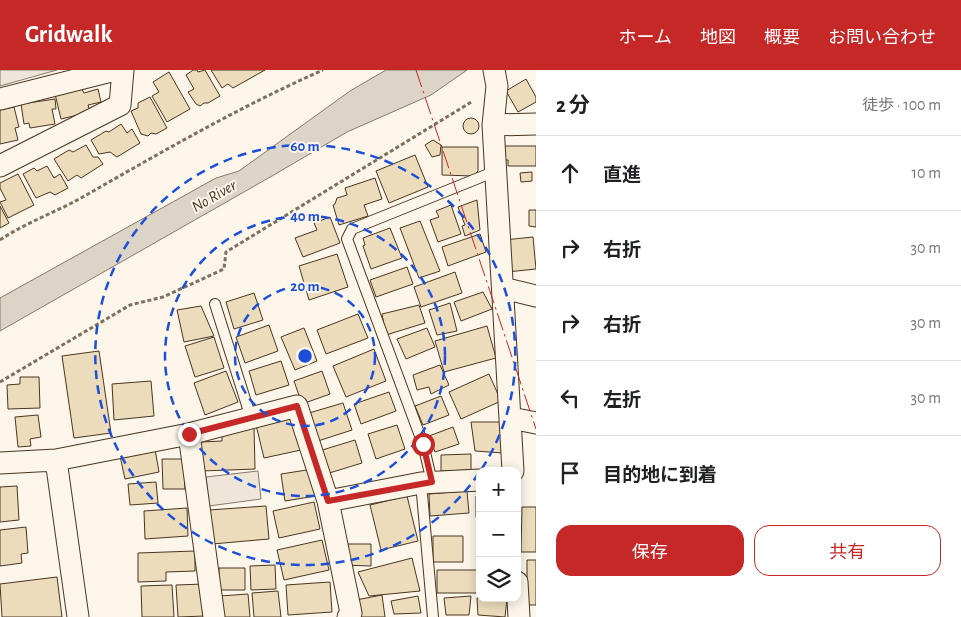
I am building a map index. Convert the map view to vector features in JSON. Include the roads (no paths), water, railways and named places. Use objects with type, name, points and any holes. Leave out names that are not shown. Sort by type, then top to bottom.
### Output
[{"type":"street","points":[[0,99],[115,70]]},
{"type":"street","points":[[0,166],[120,105],[123,70]]},
{"type":"street","points":[[496,79],[493,125],[513,467]]},
{"type":"street","points":[[493,125],[536,124]]},
{"type":"street","points":[[503,288],[536,296]]},
{"type":"street","points":[[0,463],[56,460],[189,434],[297,406],[328,501],[351,613],[348,617]]},
{"type":"street","points":[[511,418],[536,423]]},
{"type":"street","points":[[189,434],[214,617]]},
{"type":"street","points":[[56,460],[78,617]]},
{"type":"street","points":[[328,501],[427,482],[476,480]]},
{"type":"street","points":[[518,602],[518,617]]},
{"type":"lane","points":[[433,617],[427,482],[423,444],[347,239],[352,229],[496,171]]},
{"type":"lane","points":[[215,304],[252,418]]},
{"type":"water","name":"No River","points":[[386,70],[467,70],[431,95],[347,132],[0,331],[0,298],[216,178],[239,171],[350,91]]}]
